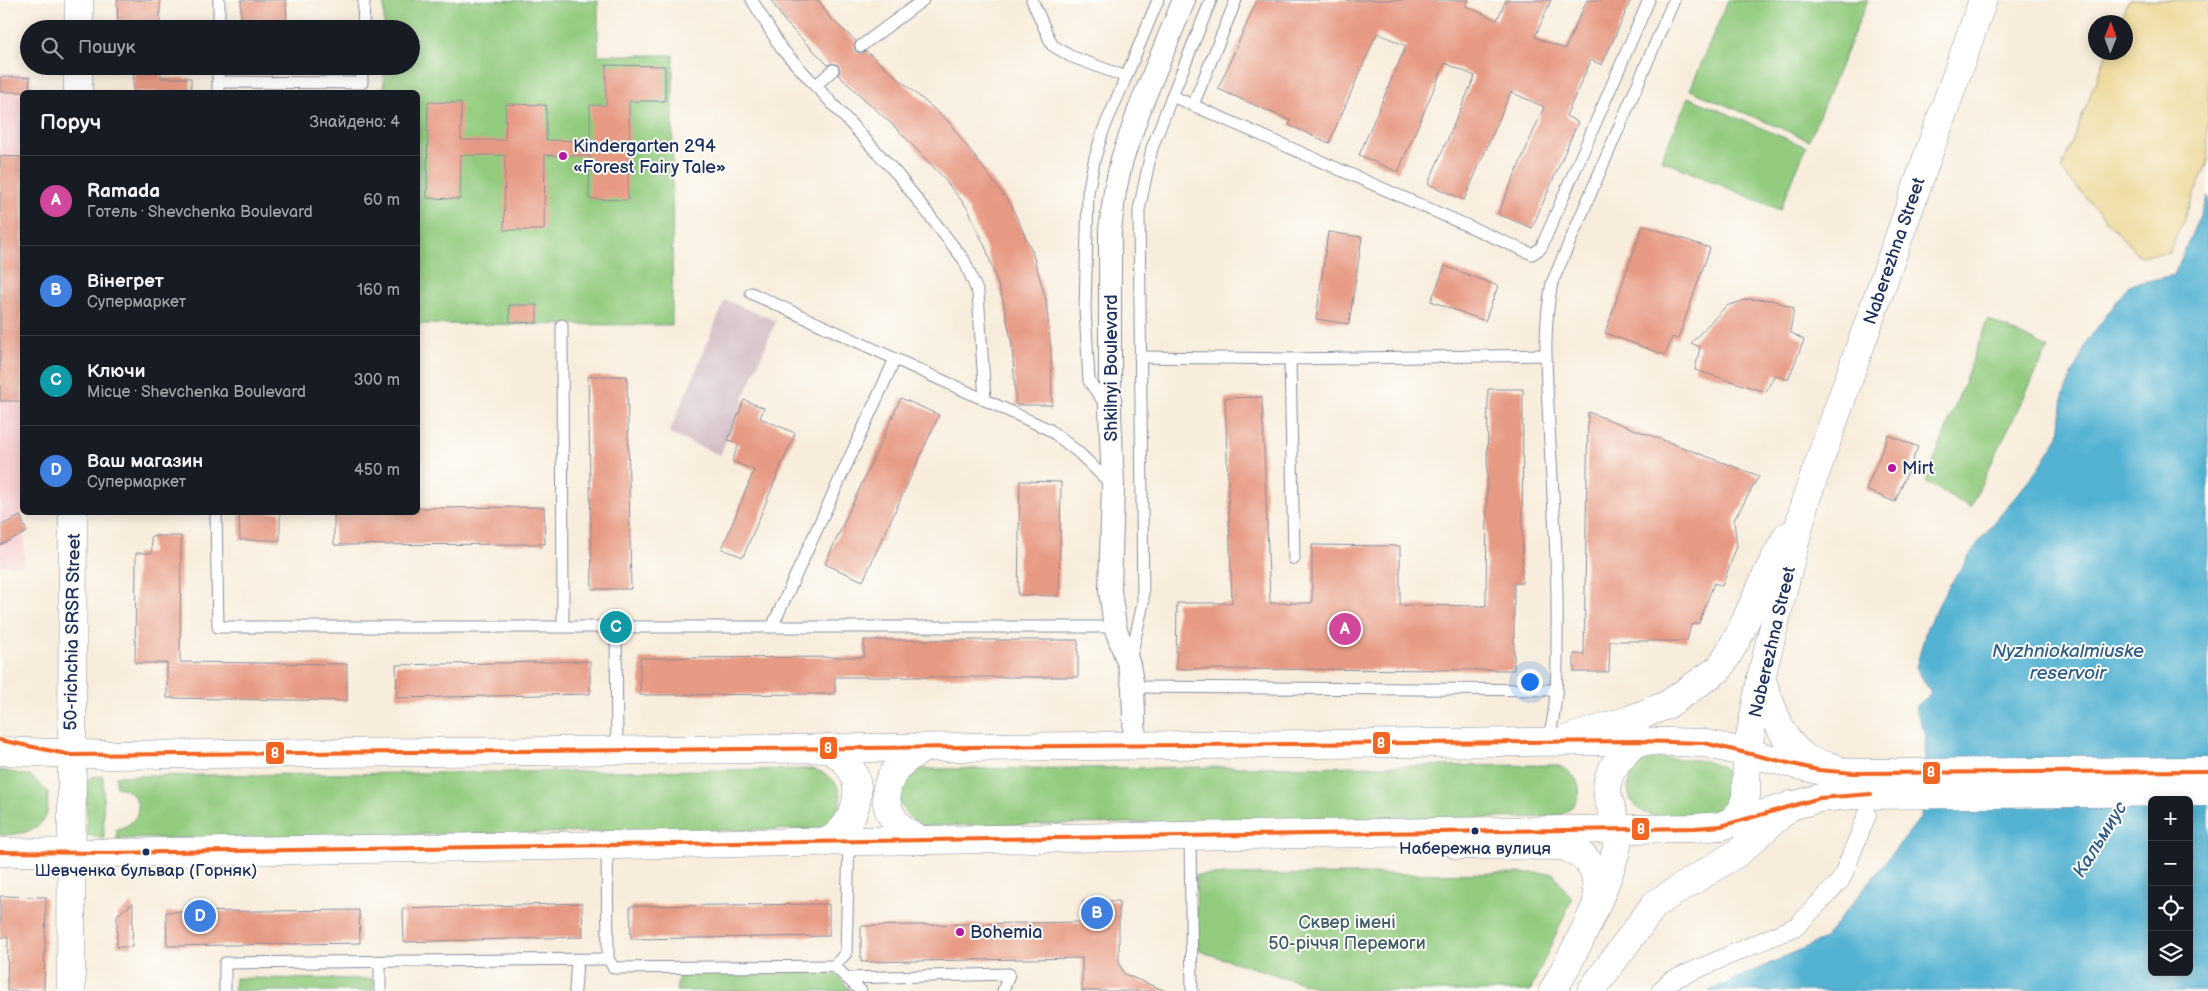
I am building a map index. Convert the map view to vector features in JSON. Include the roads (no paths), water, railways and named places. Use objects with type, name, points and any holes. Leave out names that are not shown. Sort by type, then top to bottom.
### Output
[{"type":"main road","points":[[79,0],[79,20]]},
{"type":"main road","name":"Naberezhna Street","points":[[1721,826],[1732,821],[1742,810],[1746,796],[1748,753],[1761,678],[1805,502],[1983,0]]},
{"type":"main road","points":[[78,75],[78,90]]},
{"type":"main road","name":"Naberezhna Street","points":[[1555,741],[1626,721],[1667,705],[1720,668],[1805,502]]},
{"type":"main road","name":"50-richchia SRSR Street","points":[[70,991],[73,515]]},
{"type":"main road","points":[[1761,678],[1780,729],[1792,745],[1807,759],[1858,794]]},
{"type":"main road","points":[[0,740],[70,755]]},
{"type":"main road","points":[[0,751],[70,755],[1637,741],[1704,743],[1748,753],[1818,770],[1858,794],[2208,792]]},
{"type":"main road","points":[[1553,991],[1597,901],[1616,850],[1618,829],[1609,800],[1608,780],[1620,759],[1637,741]]},
{"type":"main road","points":[[829,748],[844,760],[852,772],[858,796],[846,827],[839,835],[838,842]]},
{"type":"main road","points":[[922,840],[910,836],[894,822],[890,815],[887,796],[893,773],[903,761],[924,748]]},
{"type":"main road","points":[[0,852],[72,853],[1695,828],[1721,826],[1820,798],[2208,770]]},
{"type":"main road","points":[[1591,991],[1655,904],[1738,852],[1791,806]]},
{"type":"main road","points":[[1337,833],[1369,844],[1562,846],[1577,851],[1588,859],[1598,885],[1597,901]]},
{"type":"street","name":"Shkilnyi Boulevard","points":[[1135,746],[1129,665],[1114,627],[1110,590],[1113,486],[1110,411],[1110,230],[1115,191],[1122,159],[1141,105],[1184,0]]},
{"type":"street","points":[[1660,991],[1670,982],[1797,926],[1841,880],[1858,794]]},
{"type":"lane","points":[[219,0],[219,20]]},
{"type":"lane","points":[[363,20],[364,0]]},
{"type":"lane","points":[[752,0],[781,48],[898,175],[964,260],[978,293],[985,400]]},
{"type":"lane","points":[[861,46],[923,0]]},
{"type":"lane","points":[[1032,0],[1052,44],[1070,56],[1126,77]]},
{"type":"lane","points":[[1110,411],[1089,381],[1085,309],[1088,193],[1094,160],[1104,131],[1158,0]]},
{"type":"lane","points":[[1129,665],[1143,603],[1139,210],[1152,148],[1211,0]]},
{"type":"lane","points":[[1193,105],[1236,0]]},
{"type":"lane","points":[[1172,96],[1532,254],[1541,248],[1649,0]]},
{"type":"lane","points":[[1555,741],[1558,592],[1546,355],[1546,308],[1552,283],[1674,0]]},
{"type":"lane","points":[[815,86],[833,70]]},
{"type":"lane","points":[[218,87],[362,83],[362,75]]},
{"type":"lane","points":[[751,292],[1050,430],[1079,453],[1113,486]]},
{"type":"lane","points":[[562,325],[563,627]]},
{"type":"lane","points":[[1140,357],[1290,359],[1546,355]]},
{"type":"lane","points":[[772,627],[895,358]]},
{"type":"lane","points":[[1290,359],[1294,559]]},
{"type":"lane","points":[[216,515],[218,627],[1114,627]]},
{"type":"lane","points":[[616,627],[617,751]]},
{"type":"lane","points":[[1132,687],[1557,690]]},
{"type":"lane","points":[[1190,835],[1192,991]]},
{"type":"lane","points":[[834,966],[846,953],[838,842]]},
{"type":"lane","points":[[607,845],[608,959],[614,968],[834,966],[861,991]]},
{"type":"lane","points":[[225,991],[225,963],[380,963],[608,959]]},
{"type":"lane","points":[[575,991],[577,960]]},
{"type":"lane","points":[[380,963],[380,991]]},
{"type":"lane","points":[[847,978],[1009,974],[1003,991]]},
{"type":"water","name":"Nyzhniokalmiuske reservoir","points":[[2208,196],[2208,991],[1709,991],[1824,939],[1921,817],[1926,735],[1915,707],[1931,694],[1916,667],[1927,627],[1947,589],[1980,540],[2038,469],[2059,436],[2063,396],[2088,340],[2129,285],[2174,275]]},
{"type":"place","name":"Kindergarten 294 «Forest Fairy Tale»","points":[[563,156]]},
{"type":"place","name":"Mirt","points":[[1892,468]]},
{"type":"place","name":"Ключи","points":[[616,627]]},
{"type":"place","name":"Ramada","points":[[1345,629]]},
{"type":"place","name":"Набережна вулиця","points":[[1475,831]]},
{"type":"place","name":"Шевченка бульвар (Горняк)","points":[[146,852]]},
{"type":"place","name":"Вінегрет","points":[[1097,913]]},
{"type":"place","name":"Ваш магазин","points":[[200,916]]},
{"type":"place","name":"Bohemia","points":[[960,932]]},
{"type":"water label","name":"Кальмиус","points":[[2099,839]]},
{"type":"park label","name":"Сквер імені 50-річчя Перемоги","points":[[1347,932]]}]
